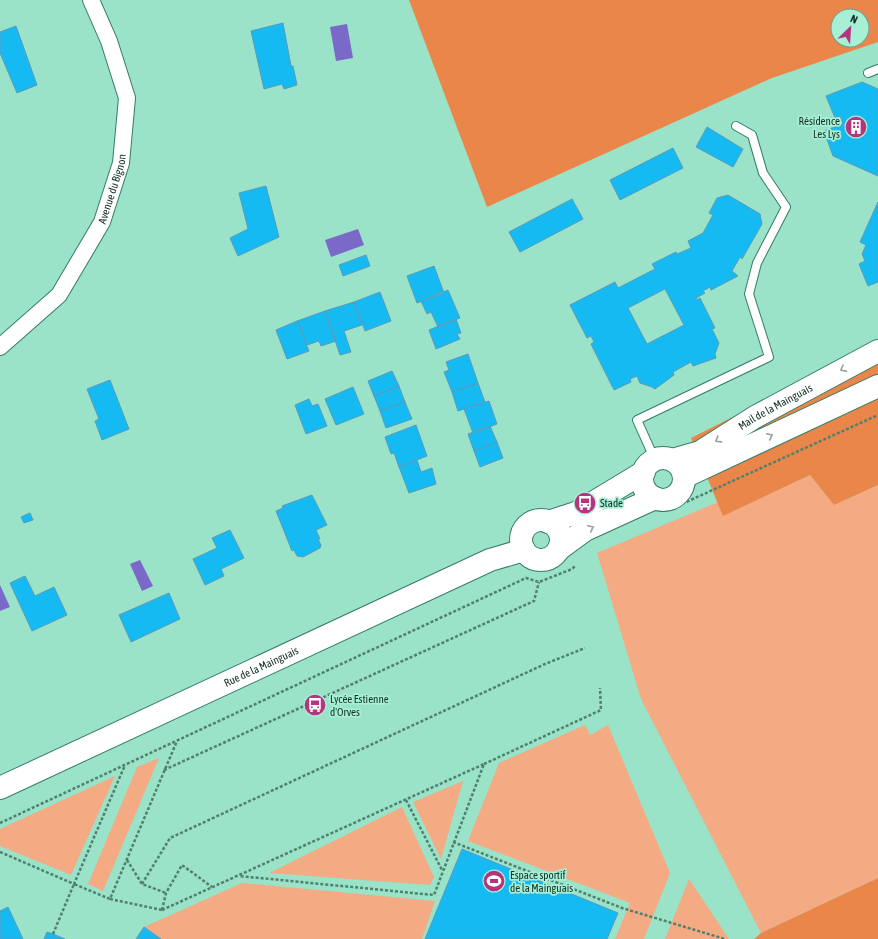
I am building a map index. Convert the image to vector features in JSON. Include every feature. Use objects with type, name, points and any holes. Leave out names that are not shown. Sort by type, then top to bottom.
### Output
[{"type":"street","name":"Avenue du Bignon","points":[[0,347],[59,295],[102,222],[121,163],[127,98],[109,41],[91,0]]},
{"type":"street","name":"Mail de la Mainguais","points":[[548,522],[576,513],[664,467],[700,452],[755,417],[878,351]]},
{"type":"street","name":"Mail de la Mainguais","points":[[664,467],[878,386]]},
{"type":"street","points":[[559,549],[560,536],[554,525],[548,522],[536,521],[526,527],[521,538],[524,550],[532,558],[543,560],[553,556],[559,549],[586,530],[662,504],[667,499],[677,495],[683,486],[664,467],[644,488],[662,504]]},
{"type":"street","name":"Rue de la Mainguais","points":[[0,788],[490,560],[524,550]]},
{"type":"lane","points":[[868,72],[878,69]]},
{"type":"lane","points":[[664,467],[637,420],[769,358],[749,294],[757,263],[786,206],[762,173],[752,135],[736,126]]},
{"type":"path","points":[[662,504],[878,414]]},
{"type":"path","points":[[0,823],[526,578],[539,582],[572,569],[581,560]]},
{"type":"path","points":[[164,770],[534,601],[539,582]]},
{"type":"path","points":[[142,884],[170,838],[545,664],[585,648]]},
{"type":"path","points":[[0,852],[110,899],[162,910],[601,710],[600,688]]},
{"type":"path","points":[[110,899],[176,740]]},
{"type":"path","points":[[239,876],[434,895],[442,870],[484,764]]},
{"type":"path","points":[[54,934],[125,765]]},
{"type":"path","points":[[406,800],[442,870]]},
{"type":"path","points":[[453,842],[622,908],[725,939]]},
{"type":"path","points":[[127,859],[142,884],[166,893]]},
{"type":"path","points":[[162,910],[166,893],[182,865],[213,888]]},
{"type":"shaded area","points":[[409,0],[878,0],[878,42],[870,45],[870,8],[830,8],[830,48],[860,48],[772,78],[487,207]]},
{"type":"shaded area","points":[[347,24],[353,58],[336,61],[330,27]]},
{"type":"shaded area","points":[[358,229],[364,245],[331,257],[325,240]]},
{"type":"shaded area","points":[[878,344],[878,485],[834,505],[810,475],[723,516],[691,438]]},
{"type":"shaded area","points":[[810,475],[834,505],[878,485],[878,878],[761,933],[641,699],[597,553],[718,502],[724,515]]},
{"type":"shaded area","points":[[140,560],[153,586],[142,591],[130,564]]},
{"type":"shaded area","points":[[0,585],[10,607],[0,611]]},
{"type":"shaded area","points":[[585,725],[590,735],[608,725],[670,873],[644,939],[615,939],[630,903],[468,841],[499,763]]},
{"type":"shaded area","points":[[159,758],[103,891],[88,884],[137,767]]},
{"type":"shaded area","points":[[115,776],[71,875],[0,846],[0,829]]},
{"type":"shaded area","points":[[463,781],[441,859],[413,802]]},
{"type":"shaded area","points":[[402,807],[434,877],[430,885],[269,873]]},
{"type":"shaded area","points":[[878,878],[878,939],[754,939],[761,933]]},
{"type":"shaded area","points":[[689,879],[729,939],[665,939]]},
{"type":"shaded area","points":[[242,883],[435,901],[422,939],[161,939],[144,927]]},
{"type":"building","points":[[283,23],[291,66],[293,66],[297,85],[284,89],[282,84],[264,89],[251,31]]},
{"type":"building","points":[[16,26],[37,85],[17,93],[0,53],[0,32]]},
{"type":"building","name":"Résidence Les Lys","points":[[862,82],[878,89],[878,176],[833,156],[824,131],[843,124],[840,116],[835,118],[826,96]]},
{"type":"building","points":[[707,127],[743,149],[733,167],[696,147]]},
{"type":"building","points":[[673,148],[683,168],[620,200],[610,180]]},
{"type":"building","points":[[266,186],[279,237],[238,256],[230,238],[248,229],[239,193]]},
{"type":"building","points":[[728,195],[760,214],[762,224],[742,259],[740,257],[732,271],[738,276],[711,290],[710,287],[703,291],[705,293],[696,298],[697,300],[700,298],[715,328],[712,329],[719,343],[715,354],[716,358],[693,366],[691,362],[673,372],[674,375],[655,389],[640,383],[637,376],[630,379],[631,382],[614,390],[591,344],[594,342],[591,336],[587,338],[570,305],[615,282],[618,288],[655,269],[652,264],[676,252],[677,254],[691,248],[688,241],[703,233],[713,215],[709,213],[717,198]],"holes":[[[665,289],[684,325],[647,344],[628,308]]]},
{"type":"building","points":[[572,199],[583,219],[520,252],[509,232]]},
{"type":"building","points":[[878,202],[878,282],[868,286],[859,264],[865,261],[862,254],[866,245],[860,242]]},
{"type":"building","points":[[366,255],[370,266],[343,276],[339,265]]},
{"type":"building","points":[[434,266],[444,293],[417,303],[407,276]]},
{"type":"building","points":[[448,290],[460,318],[438,327],[431,312],[427,314],[421,301]]},
{"type":"building","points":[[380,292],[391,321],[365,331],[354,302]]},
{"type":"building","points":[[354,302],[362,325],[344,331],[351,352],[340,355],[325,311]]},
{"type":"building","points":[[325,311],[336,341],[321,346],[319,341],[307,345],[297,321]]},
{"type":"building","points":[[456,319],[461,333],[457,334],[460,339],[436,349],[429,330]]},
{"type":"building","points":[[297,321],[309,351],[287,359],[276,330]]},
{"type":"building","points":[[468,354],[478,383],[452,392],[444,372],[449,370],[446,362]]},
{"type":"building","points":[[392,371],[399,386],[374,396],[368,381]]},
{"type":"building","points":[[110,380],[129,429],[102,440],[95,421],[99,419],[87,389]]},
{"type":"building","points":[[478,383],[485,402],[458,411],[452,392]]},
{"type":"building","points":[[399,386],[405,402],[380,411],[374,396]]},
{"type":"building","points":[[353,387],[364,414],[336,425],[325,399]]},
{"type":"building","points":[[309,399],[312,406],[318,404],[327,426],[306,434],[295,405]]},
{"type":"building","points":[[489,401],[497,424],[473,433],[464,409]]},
{"type":"building","points":[[405,402],[412,419],[386,428],[380,411]]},
{"type":"building","points":[[416,425],[427,456],[399,467],[394,453],[391,454],[385,437]]},
{"type":"building","points":[[490,426],[497,442],[474,451],[468,434]]},
{"type":"building","points":[[497,442],[503,458],[480,467],[474,451]]},
{"type":"building","points":[[417,460],[421,472],[432,468],[436,484],[409,493],[399,467]]},
{"type":"building","points":[[312,495],[327,525],[316,530],[320,539],[318,539],[321,545],[320,548],[303,557],[297,556],[294,550],[292,551],[276,511],[283,508],[282,506]]},
{"type":"building","points":[[30,513],[33,520],[24,523],[21,517]]},
{"type":"building","points":[[230,530],[244,558],[221,569],[224,576],[205,585],[193,559],[217,548],[212,538]]},
{"type":"building","points":[[25,576],[35,596],[54,587],[67,615],[32,631],[10,583]]},
{"type":"building","points":[[169,593],[180,619],[131,642],[119,615]]},
{"type":"building","name":"Espace sportif de la Mainguais","points":[[462,849],[618,913],[607,939],[425,939]]},
{"type":"building","points":[[8,907],[23,939],[0,939],[0,911]]},
{"type":"building","points":[[144,927],[161,939],[136,939]]},
{"type":"building","points":[[47,932],[53,934],[65,939],[44,939]]},
{"type":"place","name":"Résidence Les Lys","points":[[856,127]]},
{"type":"place","name":"Stade","points":[[585,503]]},
{"type":"place","name":"Lycée Estienne d'Orves","points":[[315,705]]},
{"type":"place","name":"Espace sportif de la Mainguais","points":[[494,881]]}]
